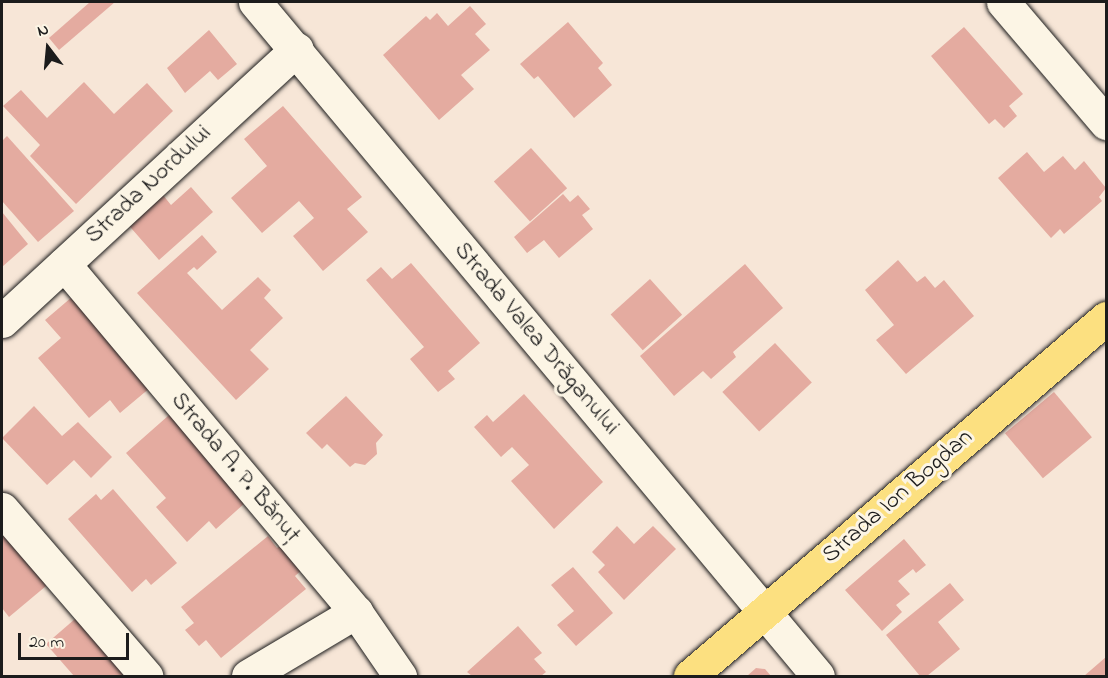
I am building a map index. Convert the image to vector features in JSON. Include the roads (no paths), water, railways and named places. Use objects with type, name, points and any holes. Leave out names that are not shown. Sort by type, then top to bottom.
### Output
[{"type":"main road","name":"Strada Ion Bogdan","points":[[690,676],[1107,318]]},
{"type":"street","name":"Strada Valea Drăganului","points":[[255,2],[297,48],[763,613],[818,676]]},
{"type":"street","points":[[1003,2],[1107,123]]},
{"type":"street","name":"Strada Nordului","points":[[2,321],[297,48]]},
{"type":"street","name":"Strada A. P. Bănuț","points":[[64,264],[356,612],[400,676]]},
{"type":"street","points":[[2,509],[146,676]]},
{"type":"street","points":[[248,676],[356,612]]}]
